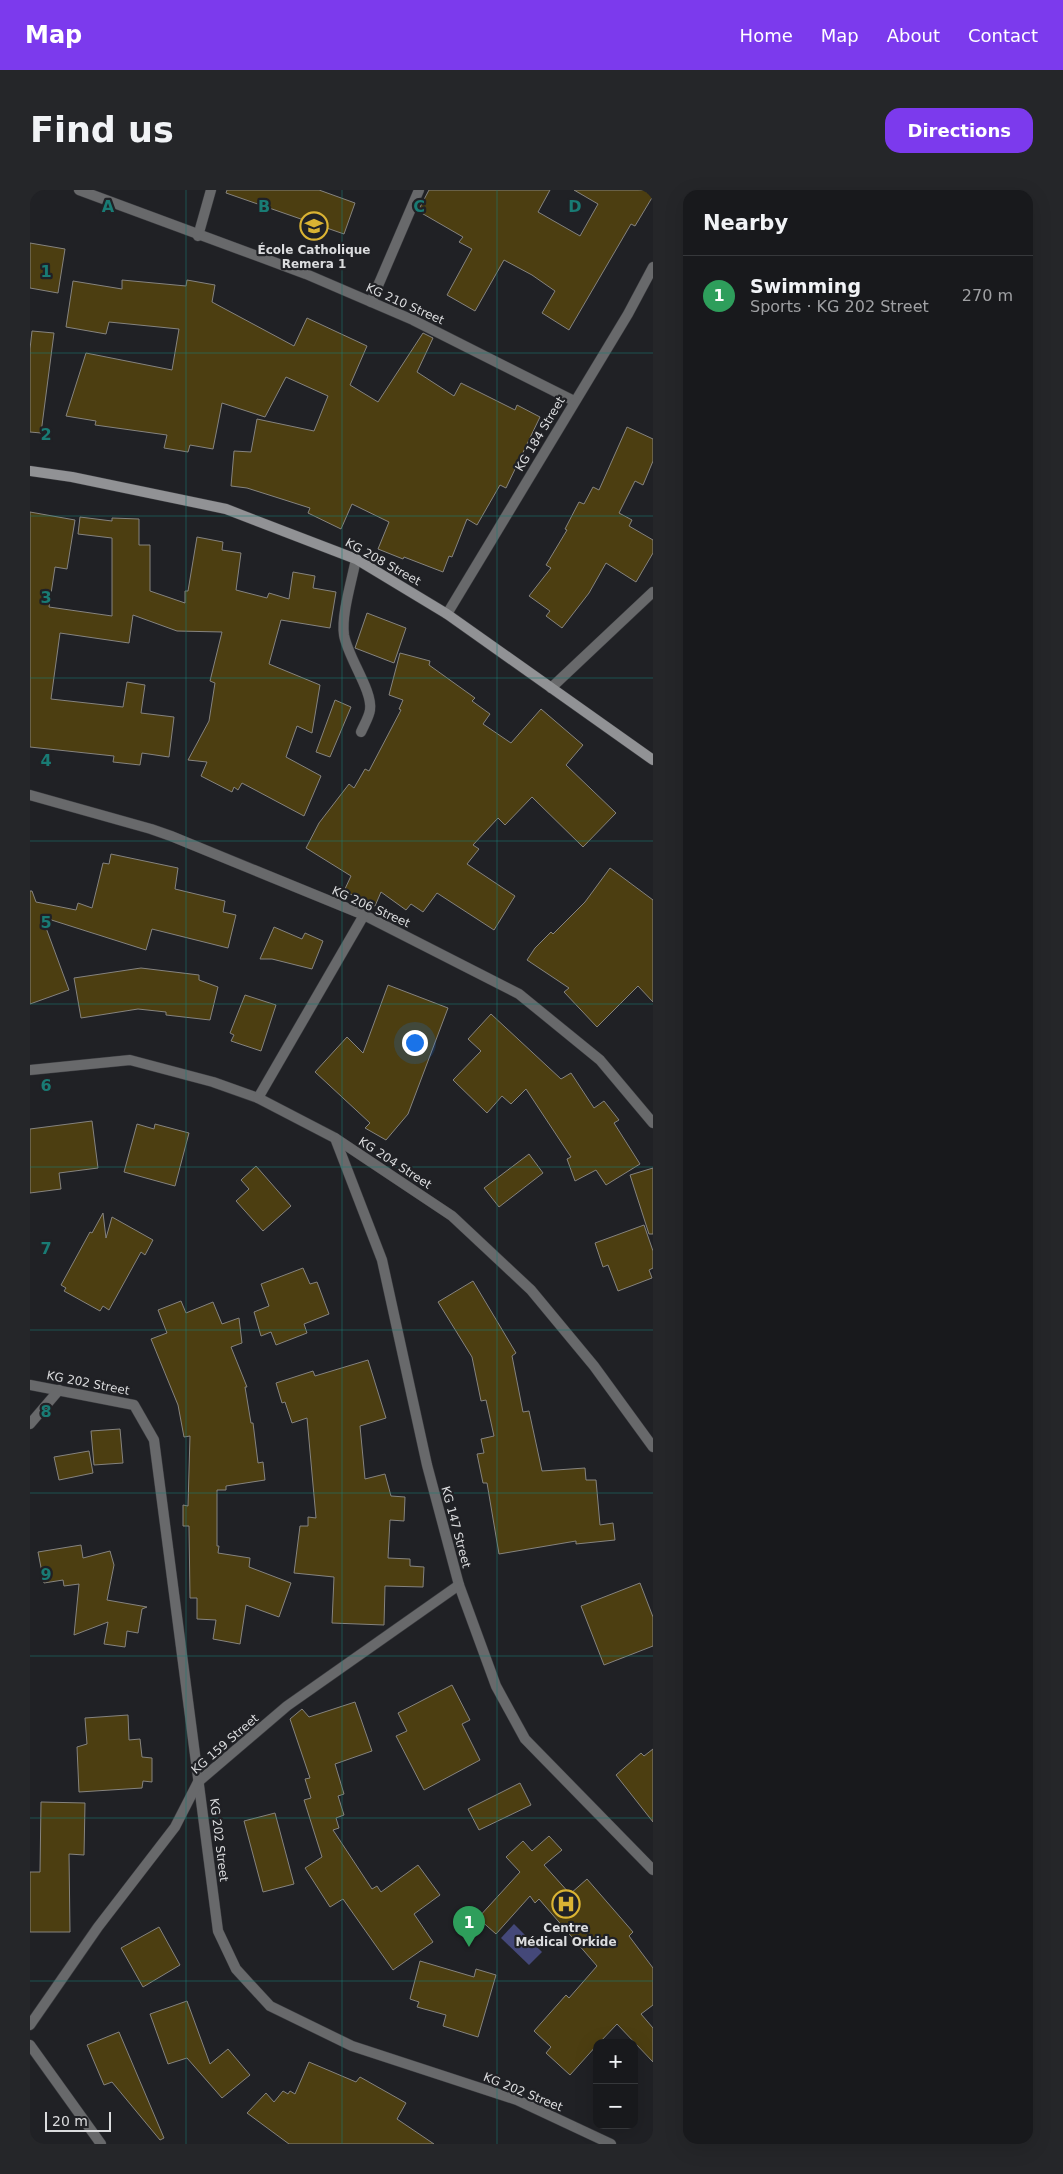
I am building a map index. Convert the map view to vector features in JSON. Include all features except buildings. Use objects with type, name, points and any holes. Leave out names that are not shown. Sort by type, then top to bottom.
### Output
[{"type":"street","name":"KG 210 Street","points":[[79,190],[198,236],[306,274],[372,302],[414,320],[574,401]]},
{"type":"street","points":[[198,236],[211,190]]},
{"type":"street","points":[[372,302],[419,190]]},
{"type":"street","name":"KG 184 Street","points":[[447,614],[628,314],[653,267]]},
{"type":"street","name":"KG 208 Street","points":[[30,471],[72,476],[226,509],[356,559],[447,614],[653,760]]},
{"type":"street","points":[[356,559],[344,632],[354,666],[368,693],[370,710],[361,732]]},
{"type":"street","points":[[551,688],[653,592]]},
{"type":"street","points":[[644,601],[653,608]]},
{"type":"street","name":"KG 206 Street","points":[[30,795],[151,829],[364,915],[519,994],[600,1060],[653,1124]]},
{"type":"street","points":[[258,1098],[364,915]]},
{"type":"street","name":"KG 204 Street","points":[[30,1070],[130,1060],[213,1082],[258,1098],[335,1138],[452,1216],[532,1290],[594,1366],[653,1447]]},
{"type":"street","name":"KG 147 Street","points":[[335,1138],[382,1260],[427,1465],[459,1585],[496,1686],[525,1739],[653,1870]]},
{"type":"street","name":"KG 202 Street","points":[[30,1385],[134,1405],[154,1440],[218,1931],[236,1969],[270,2006],[352,2046],[517,2100],[612,2144]]},
{"type":"street","points":[[30,1424],[59,1390]]},
{"type":"street","name":"KG 159 Street","points":[[30,2025],[98,1927],[175,1827],[198,1782],[287,1706],[459,1585]]},
{"type":"street","points":[[30,2045],[101,2144]]},
{"type":"water","points":[[514,1924],[542,1952],[529,1965],[501,1938]]},
{"type":"place","name":"École Catholique Remera 1","points":[[314,226]]},
{"type":"place","name":"Centre Médical Orkide","points":[[566,1904]]},
{"type":"place","name":"Swimming","points":[[469,1947]]}]
